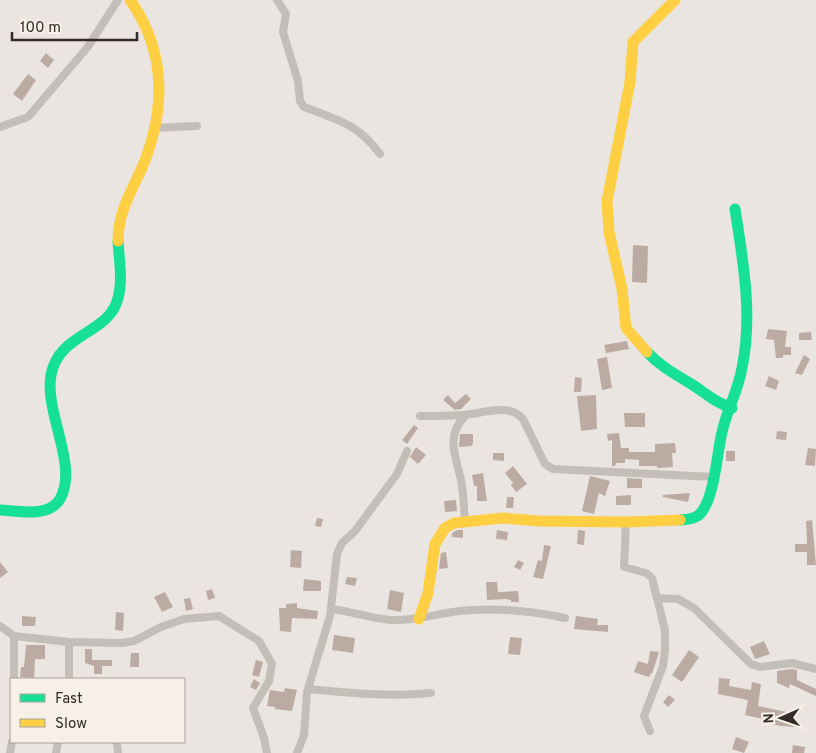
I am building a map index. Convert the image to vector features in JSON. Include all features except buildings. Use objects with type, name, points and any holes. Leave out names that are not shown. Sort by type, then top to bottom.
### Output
[{"type":"street","points":[[0,127],[28,117],[87,48],[118,0]]},
{"type":"street","points":[[0,510],[45,510],[57,502],[65,489],[65,471],[51,400],[54,362],[68,344],[115,308],[118,296],[119,220],[126,194],[141,169],[153,128],[160,94],[159,68],[150,36],[130,0]]},
{"type":"street","points":[[277,0],[286,14],[283,30],[298,81],[301,104],[304,107],[349,124],[368,138],[380,154]]},
{"type":"street","points":[[675,0],[633,42],[630,82],[618,152],[608,192],[609,232],[622,289],[627,331],[671,373],[689,382],[716,403],[732,408]]},
{"type":"street","points":[[153,128],[196,126]]},
{"type":"street","points":[[419,619],[428,594],[431,557],[437,540],[449,525],[504,518],[538,521],[626,522],[697,517],[708,502],[721,434],[742,376],[746,315],[742,249],[735,208]]},
{"type":"street","points":[[420,416],[466,415],[490,410],[519,415],[545,464],[554,469],[714,476]]},
{"type":"street","points":[[465,522],[462,485],[455,461],[454,442],[458,424],[466,415]]},
{"type":"street","points":[[297,753],[304,735],[308,689],[331,608],[333,576],[340,547],[356,531],[397,474],[407,451]]},
{"type":"street","points":[[626,522],[624,567],[646,573],[652,578],[665,630],[663,666],[644,716],[650,731]]},
{"type":"street","points":[[658,598],[678,600],[694,608],[751,664],[760,667],[792,664],[816,670]]},
{"type":"street","points":[[331,608],[358,612],[379,620],[419,619],[474,610],[501,610],[566,618]]},
{"type":"street","points":[[0,626],[14,636],[69,642],[134,641],[172,623],[208,616],[219,616],[259,641],[272,664],[269,681],[254,708],[267,753]]},
{"type":"street","points":[[14,636],[14,678]]},
{"type":"street","points":[[69,642],[69,678]]},
{"type":"street","points":[[308,689],[401,696],[431,693]]},
{"type":"traffic: fast","points":[[680,520],[693,518],[698,515],[707,503],[725,419],[738,386],[742,368],[747,328],[747,308],[744,268],[735,209]]},
{"type":"traffic: fast","points":[[0,510],[41,511],[49,509],[60,499],[65,486],[66,471],[52,405],[51,375],[56,361],[64,350],[73,341],[105,320],[113,310],[118,298],[120,284],[118,241]]},
{"type":"traffic: fast","points":[[647,352],[656,361],[714,400],[732,408]]},
{"type":"traffic: slow","points":[[118,241],[122,213],[149,148],[158,104],[159,83],[151,40],[130,0]]},
{"type":"traffic: slow","points":[[647,352],[626,328],[622,289],[609,232],[607,201],[630,82],[633,42],[675,0]]},
{"type":"traffic: slow","points":[[419,619],[428,593],[435,544],[445,528],[454,523],[503,518],[538,521],[626,522],[680,520]]}]
